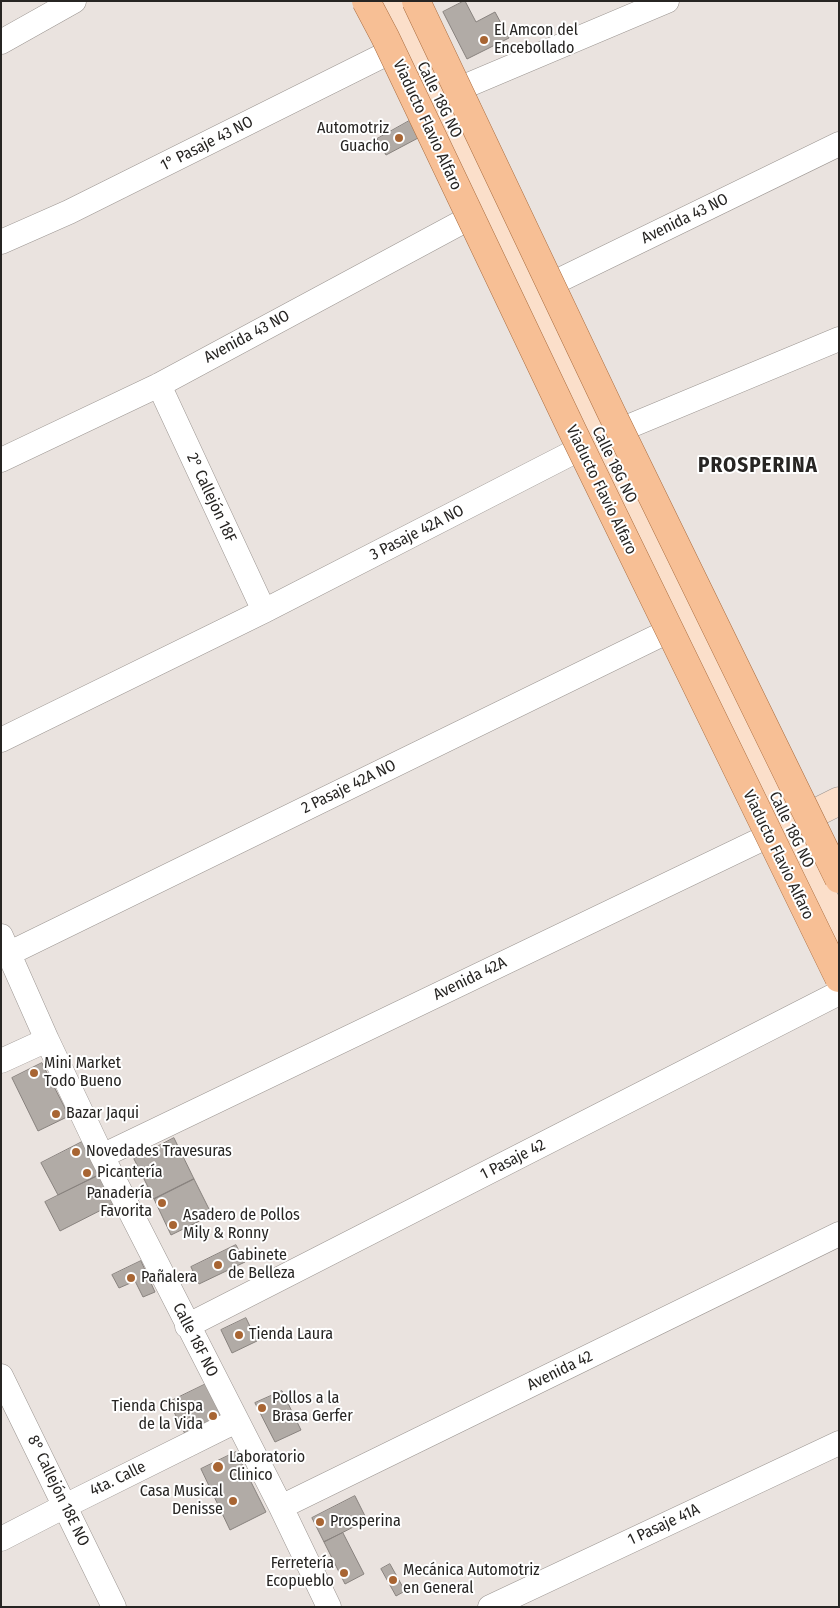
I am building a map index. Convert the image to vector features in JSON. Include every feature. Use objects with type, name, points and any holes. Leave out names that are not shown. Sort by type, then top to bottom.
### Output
[{"type":"main road","name":"Viaducto Flavio Alfaro","points":[[366,1],[839,978]]},
{"type":"main road","points":[[416,1],[612,414],[839,879]]},
{"type":"street","points":[[1,42],[74,1]]},
{"type":"street","name":"Calle 18G NO","points":[[390,1],[839,929]]},
{"type":"street","points":[[438,98],[667,1]]},
{"type":"street","name":"1° Pasaje 43 NO","points":[[1,242],[70,212],[411,42]]},
{"type":"street","name":"Avenida 43 NO","points":[[531,294],[839,144]]},
{"type":"street","name":"Avenida 43 NO","points":[[1,460],[159,385],[490,207]]},
{"type":"street","name":"3 Pasaje 42A NO","points":[[1,740],[264,611],[601,438],[839,339]]},
{"type":"street","name":"2° Callejón 18F","points":[[159,385],[264,611]]},
{"type":"street","name":"2 Pasaje 42A NO","points":[[6,944],[689,621]]},
{"type":"street","name":"Avenida 42A","points":[[102,1156],[839,801]]},
{"type":"street","name":"Calle 18F NO","points":[[6,944],[47,1040],[102,1156],[187,1326],[281,1507],[329,1607]]},
{"type":"street","name":"1 Pasaje 42","points":[[187,1326],[839,993]]},
{"type":"street","points":[[1,1061],[47,1040]]},
{"type":"street","name":"Avenida 42","points":[[281,1507],[839,1234]]},
{"type":"street","name":"8° Callejón 18E NO","points":[[1,1376],[114,1607]]},
{"type":"street","name":"4ta. Calle","points":[[1,1539],[236,1421]]},
{"type":"street","name":"1 Pasaje 41A","points":[[490,1607],[839,1443]]},
{"type":"building","points":[[464,1],[476,22],[495,12],[509,38],[467,59],[443,12]]},
{"type":"building","name":"Automotriz Guacho","points":[[411,120],[420,137],[386,155],[377,139]]},
{"type":"building","points":[[42,1063],[69,1116],[38,1131],[12,1078]]},
{"type":"building","points":[[174,1138],[194,1179],[154,1199],[134,1159]]},
{"type":"building","points":[[82,1142],[99,1175],[58,1195],[41,1163]]},
{"type":"building","points":[[99,1175],[113,1204],[60,1231],[45,1202]]},
{"type":"building","points":[[194,1179],[212,1215],[171,1235],[154,1199]]},
{"type":"building","name":"Gabinete de Belleza","points":[[236,1245],[245,1262],[199,1284],[191,1267]]},
{"type":"building","name":"Pañalera","points":[[141,1261],[155,1292],[143,1297],[135,1281],[119,1288],[112,1275]]},
{"type":"building","name":"Tienda Laura","points":[[246,1318],[257,1341],[232,1353],[221,1330]]},
{"type":"building","points":[[206,1384],[222,1415],[185,1434],[169,1402]]},
{"type":"building","points":[[282,1391],[301,1430],[275,1442],[255,1403]]},
{"type":"building","points":[[236,1452],[266,1512],[230,1530],[201,1469]]},
{"type":"building","points":[[355,1496],[367,1520],[324,1542],[312,1518]]},
{"type":"building","points":[[343,1533],[364,1574],[345,1584],[324,1542]]},
{"type":"building","name":"Mecánica Automotriz en General","points":[[390,1564],[405,1591],[396,1596],[381,1569]]},
{"type":"place","name":"El Amcon del Encebollado","points":[[484,40]]},
{"type":"place","name":"Automotriz Guacho","points":[[399,138]]},
{"type":"place","name":"Mini Market Todo Bueno","points":[[34,1073]]},
{"type":"place","name":"Bazar Jaqui","points":[[56,1114]]},
{"type":"place","name":"Novedades Travesuras","points":[[76,1152]]},
{"type":"place","name":"Picantería","points":[[87,1173]]},
{"type":"place","name":"Panadería Favorita","points":[[162,1203]]},
{"type":"place","name":"Asadero de Pollos Mily & Ronny","points":[[173,1225]]},
{"type":"place","name":"Gabinete de Belleza","points":[[218,1265]]},
{"type":"place","name":"Pañalera","points":[[131,1278]]},
{"type":"place","name":"Tienda Laura","points":[[239,1335]]},
{"type":"place","name":"Pollos a la Brasa Gerfer","points":[[262,1408]]},
{"type":"place","name":"Tienda Chispa de la Vida","points":[[213,1416]]},
{"type":"place","name":"Laboratorio Clinico","points":[[218,1467]]},
{"type":"place","name":"Casa Musical Denisse","points":[[233,1501]]},
{"type":"place","name":"Prosperina","points":[[320,1522]]},
{"type":"place","name":"Ferretería Ecopueblo","points":[[344,1573]]},
{"type":"place","name":"Mecánica Automotriz en General","points":[[393,1580]]},
{"type":"district","name":"PROSPERINA","points":[[758,466]]}]
